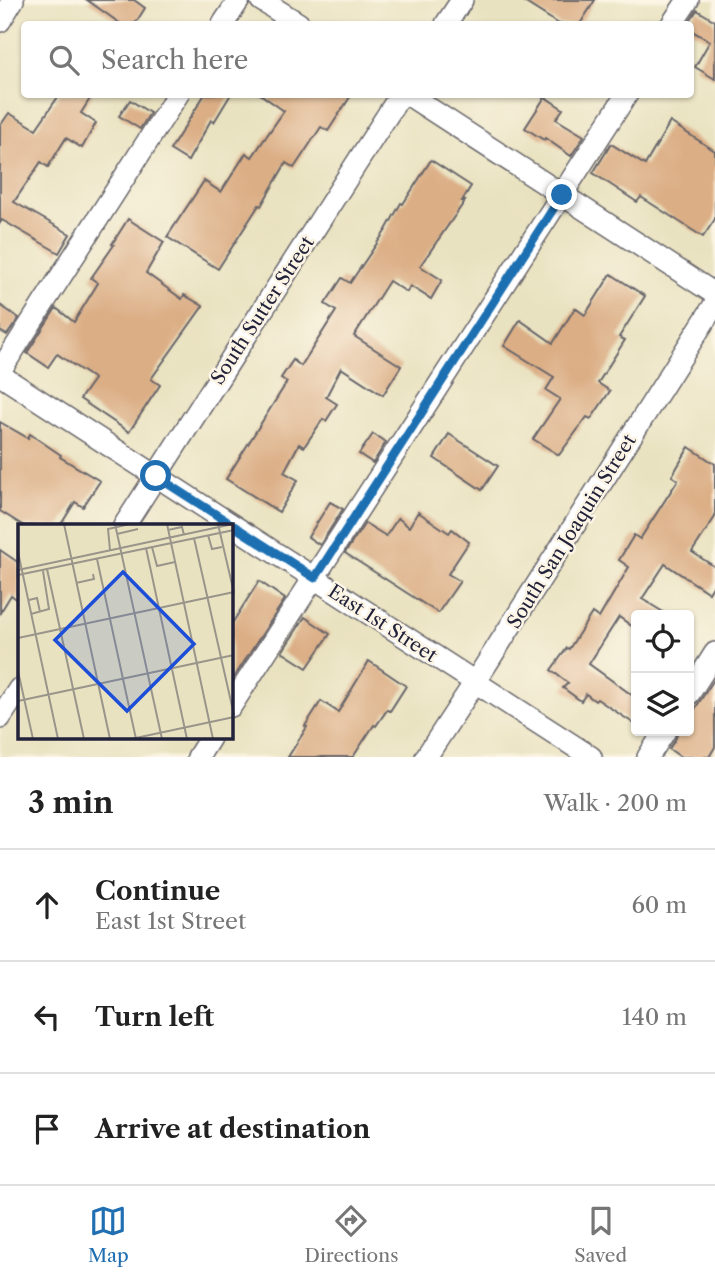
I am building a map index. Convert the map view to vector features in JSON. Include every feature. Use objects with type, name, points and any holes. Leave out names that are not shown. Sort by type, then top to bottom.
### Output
[{"type":"street","points":[[0,21],[13,0]]},
{"type":"street","points":[[225,21],[239,0]]},
{"type":"street","points":[[261,0],[294,21]]},
{"type":"street","points":[[448,21],[462,0]]},
{"type":"street","points":[[674,21],[688,0]]},
{"type":"street","points":[[0,373],[175,98]]},
{"type":"street","name":"South Sutter Street","points":[[125,524],[398,98]]},
{"type":"street","points":[[413,98],[715,293]]},
{"type":"street","points":[[233,703],[624,98]]},
{"type":"street","name":"South San Joaquin Street","points":[[426,757],[715,304]]},
{"type":"street","name":"East 1st Street","points":[[0,373],[231,524]]},
{"type":"street","name":"East 1st Street","points":[[233,525],[591,757]]},
{"type":"street","points":[[694,686],[715,653]]},
{"type":"street","points":[[0,719],[18,691]]},
{"type":"street","points":[[648,757],[662,736]]},
{"type":"street","points":[[198,757],[209,740]]},
{"type":"building","points":[[87,0],[134,0],[145,8],[137,21],[117,21]]},
{"type":"building","points":[[521,0],[595,0],[582,21],[554,21]]},
{"type":"building","points":[[697,10],[715,21],[715,79],[695,67],[710,41],[694,32],[694,21],[690,21]]},
{"type":"building","points":[[57,98],[90,98],[81,113],[96,123],[82,148],[66,138],[48,167],[41,162],[14,202],[70,234],[59,253],[2,220],[0,223],[0,126],[9,113],[36,129]]},
{"type":"building","points":[[202,98],[229,98],[214,122],[211,120],[188,161],[170,150]]},
{"type":"building","points":[[266,98],[349,98],[328,131],[321,127],[294,168],[286,163],[261,206],[259,205],[218,269],[167,237],[204,181],[221,192],[246,153],[252,157],[284,111]]},
{"type":"building","points":[[546,98],[563,109],[556,119],[584,136],[571,156],[525,128]]},
{"type":"building","points":[[130,100],[150,113],[140,129],[119,116]]},
{"type":"building","points":[[670,122],[715,151],[715,219],[703,237],[641,197],[637,202],[593,173],[611,144],[645,165]]},
{"type":"building","points":[[431,160],[471,186],[462,201],[465,201],[420,266],[442,280],[431,299],[410,286],[407,292],[389,281],[354,336],[401,366],[383,395],[341,368],[326,397],[337,404],[304,447],[299,444],[284,472],[298,480],[279,512],[226,479],[287,382],[281,378],[293,360],[301,366],[336,311],[325,304],[342,278],[350,283]]},
{"type":"building","points":[[128,219],[164,242],[146,273],[182,299],[184,295],[203,306],[151,379],[160,385],[129,432],[80,399],[94,379],[57,354],[48,367],[27,353],[56,308],[74,322],[98,283],[91,278]]},
{"type":"building","points":[[611,274],[645,296],[619,337],[625,340],[598,383],[610,391],[591,419],[587,417],[559,455],[533,439],[560,399],[546,390],[554,377],[504,346],[520,320],[553,343],[575,308],[585,315]]},
{"type":"building","points":[[0,305],[19,318],[7,335],[0,331]]},
{"type":"building","points":[[0,422],[28,438],[30,434],[61,455],[60,457],[100,481],[83,507],[75,502],[61,524],[21,524],[0,511]]},
{"type":"building","points":[[373,434],[386,442],[373,463],[359,454]]},
{"type":"building","points":[[449,434],[498,466],[482,490],[434,458]]},
{"type":"building","points":[[689,447],[715,464],[715,517],[692,552],[715,567],[715,583],[709,593],[665,564],[642,599],[660,610],[631,610],[631,625],[619,617],[589,664],[631,694],[631,722],[586,694],[581,701],[563,688],[568,683],[551,670],[567,648],[569,649],[592,613],[599,618],[629,567],[619,560],[634,535],[640,539],[678,480],[672,476]]},
{"type":"building","points":[[330,502],[343,509],[320,545],[308,537]]},
{"type":"building","points":[[418,512],[449,533],[452,529],[469,542],[448,574],[460,581],[438,613],[345,553],[365,523],[386,536],[398,518],[409,527]]},
{"type":"building","points":[[0,550],[18,562],[18,600],[11,595],[0,613]]},
{"type":"building","points":[[259,581],[285,599],[233,679],[233,622]]},
{"type":"building","points":[[305,617],[330,634],[307,668],[282,652]]},
{"type":"building","points":[[369,661],[406,686],[390,711],[387,710],[376,726],[374,725],[353,757],[288,757],[321,701],[338,712]]},
{"type":"building","points":[[715,678],[715,747],[709,757],[681,757],[669,749],[677,736],[694,736],[694,710]]},
{"type":"route","points":[[156,476],[315,578],[562,195]]}]
